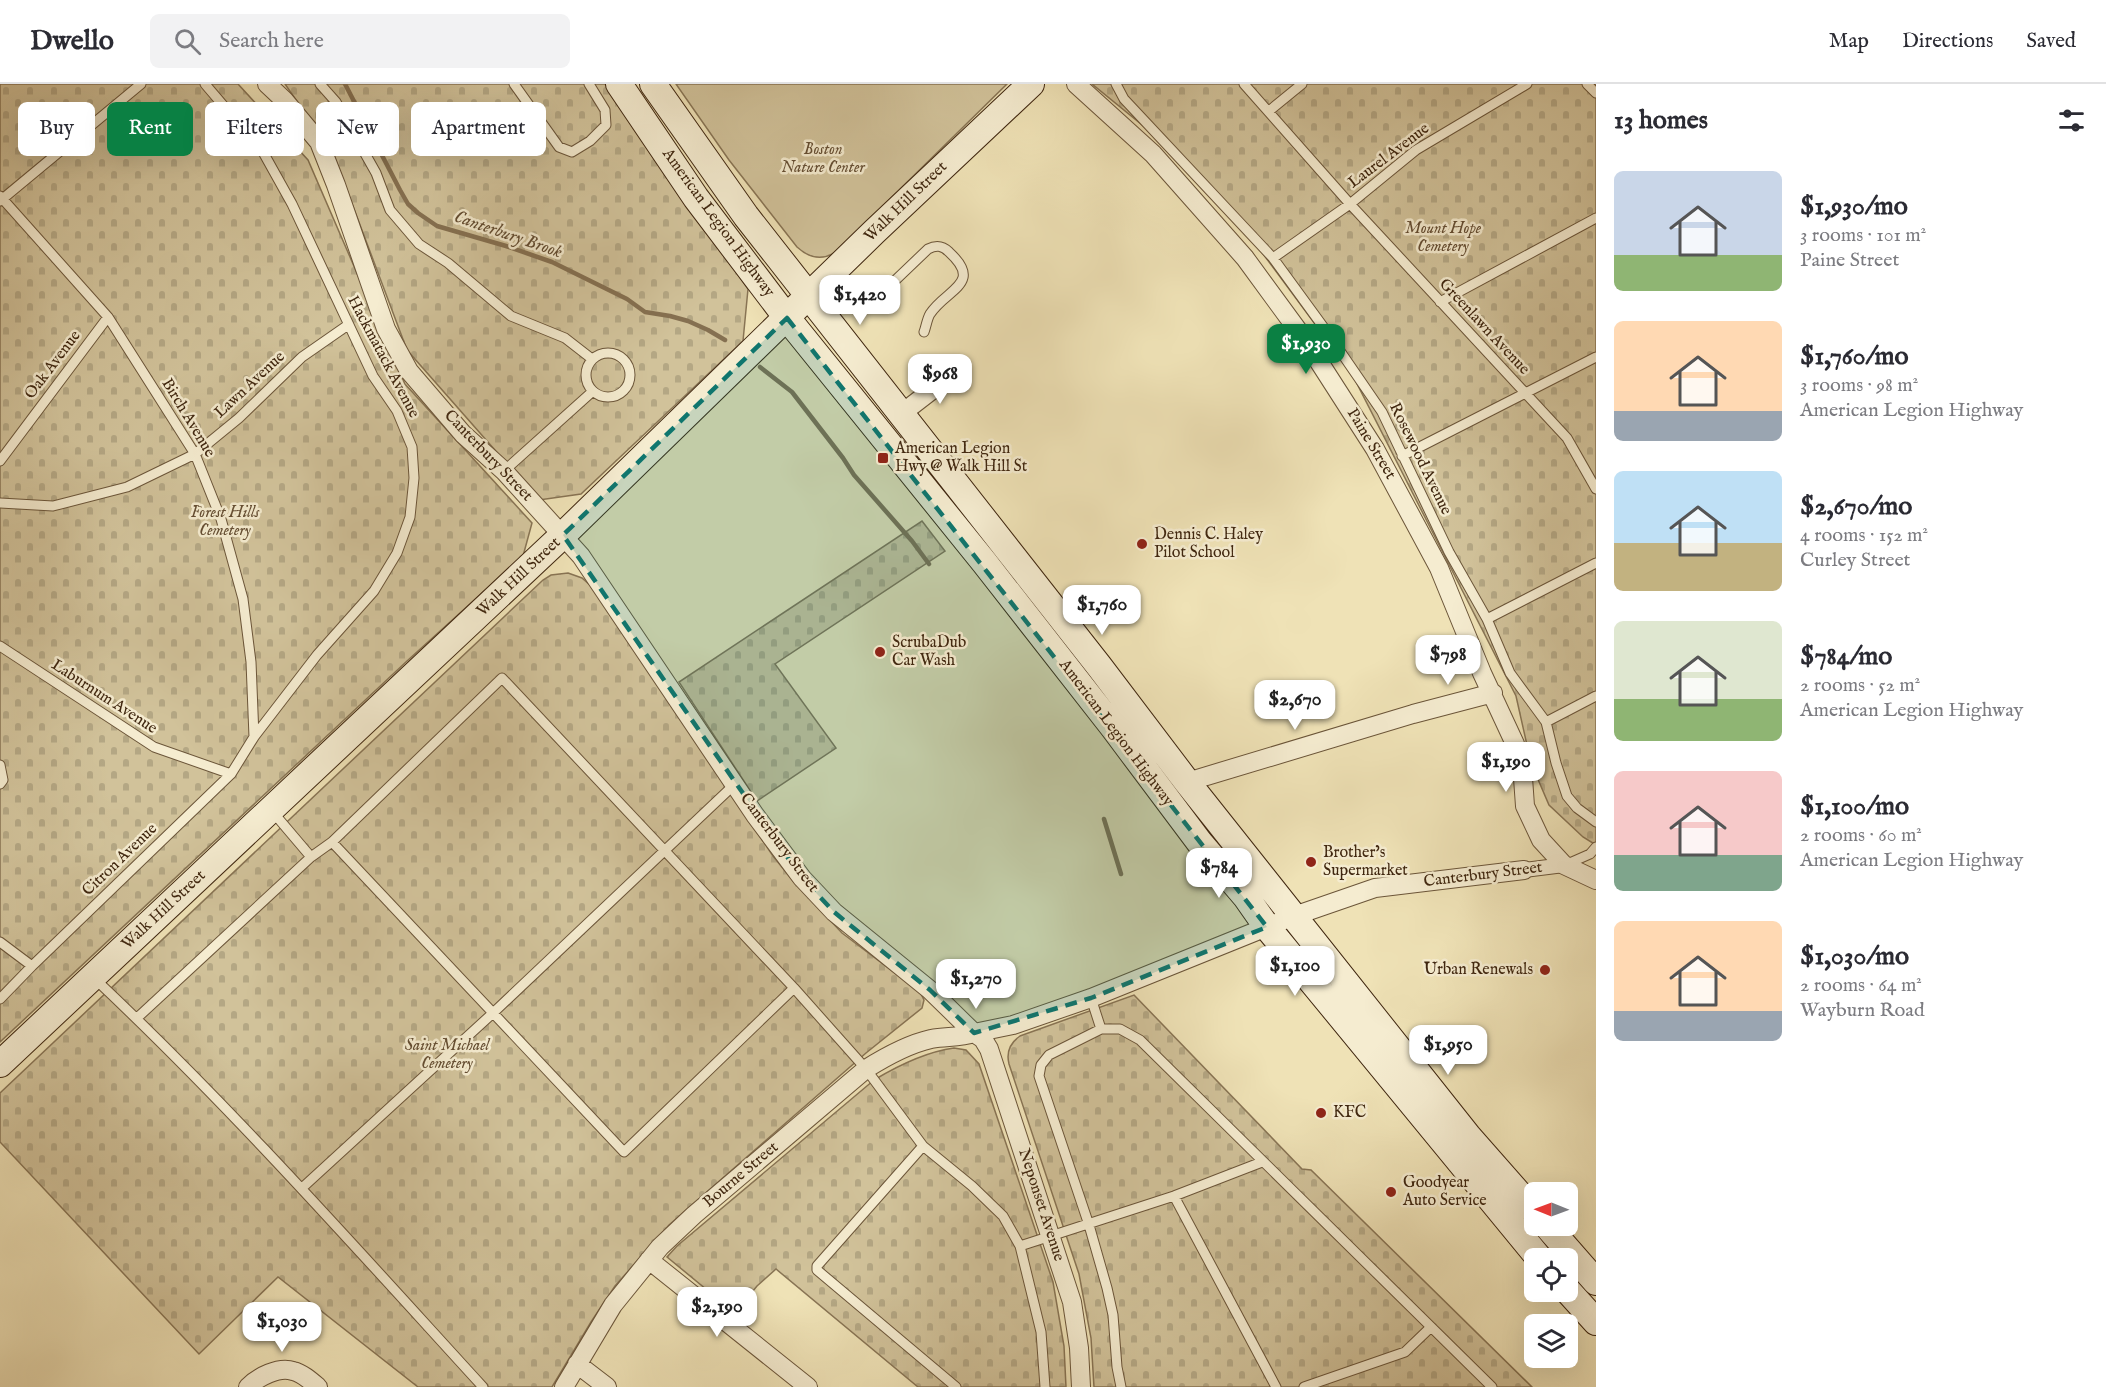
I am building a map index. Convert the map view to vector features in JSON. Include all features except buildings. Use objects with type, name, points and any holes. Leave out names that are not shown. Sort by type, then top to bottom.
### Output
[{"type":"main road","name":"American Legion Highway","points":[[619,84],[696,198],[788,318],[984,562],[1267,927],[1531,1248]]},
{"type":"main road","name":"American Legion Highway","points":[[653,84],[746,216],[809,298],[1468,1136],[1524,1200]]},
{"type":"main road","name":"Walk Hill Street","points":[[0,1064],[563,535],[996,115],[1031,84]]},
{"type":"main road","points":[[1556,1236],[1596,1282]]},
{"type":"main road","points":[[1578,1302],[1596,1322]]},
{"type":"street","name":"Canterbury Street","points":[[267,84],[284,100],[319,142],[386,329],[409,371],[463,434],[504,471],[563,535],[597,579],[779,849],[821,900],[842,920],[930,990],[974,1033],[1012,1025],[1091,998],[1294,916],[1375,888],[1564,866],[1596,880]]},
{"type":"street","name":"Paine Street","points":[[1076,84],[1153,154],[1245,258],[1305,340],[1375,448],[1432,555],[1515,744],[1523,778],[1525,806],[1540,840],[1564,866]]},
{"type":"street","points":[[901,414],[958,370]]},
{"type":"street","points":[[1188,782],[1413,714],[1493,693]]},
{"type":"street","name":"Bourne Street","points":[[564,1387],[609,1312],[649,1260],[694,1215],[866,1069],[921,1042],[935,1038],[960,1038],[974,1033]]},
{"type":"street","name":"Neponset Avenue","points":[[974,1033],[983,1039],[989,1049],[1072,1302],[1079,1348],[1081,1387]]},
{"type":"street","points":[[649,1260],[808,1387]]},
{"type":"street","points":[[577,1364],[606,1387]]},
{"type":"street","points":[[248,1387],[254,1381],[273,1372],[292,1370],[318,1387]]},
{"type":"lane","points":[[1,199],[141,84]]},
{"type":"lane","name":"Hackmatack Avenue","points":[[205,84],[262,152],[292,204],[373,376],[397,411],[412,447],[414,478],[410,517],[397,553],[374,591],[317,655],[254,737]]},
{"type":"lane","points":[[320,84],[336,102],[370,163],[390,210],[419,244],[448,263],[511,316],[565,338],[592,359]]},
{"type":"lane","points":[[514,84],[559,147],[572,152],[590,141],[606,125],[605,110],[589,84]]},
{"type":"lane","name":"Rosewood Avenue","points":[[1116,84],[1124,99],[1273,258],[1382,412],[1449,552],[1487,619],[1510,674],[1546,722],[1567,796],[1577,808],[1596,822]]},
{"type":"lane","name":"Greenlawn Avenue","points":[[1244,84],[1350,204],[1567,438],[1596,489]]},
{"type":"lane","points":[[1269,111],[1302,84]]},
{"type":"lane","name":"Laurel Avenue","points":[[1273,258],[1350,204],[1416,150],[1527,84]]},
{"type":"lane","points":[[1587,84],[1596,93]]},
{"type":"lane","name":"Birch Avenue","points":[[1,199],[108,317],[195,454],[221,519],[243,600],[251,662],[254,737]]},
{"type":"lane","points":[[1440,302],[1596,218]]},
{"type":"lane","points":[[876,305],[883,292],[928,249],[934,246],[943,247],[962,266],[963,279],[959,286],[930,314],[924,332]]},
{"type":"lane","name":"Oak Avenue","points":[[0,461],[108,317]]},
{"type":"lane","name":"Lawn Avenue","points":[[0,503],[53,506],[127,487],[195,454],[239,418],[302,357],[348,325]]},
{"type":"lane","points":[[605,353],[613,353],[622,358],[630,373],[623,391],[607,397],[593,391],[587,382],[586,375],[592,359],[605,353]]},
{"type":"lane","points":[[1402,456],[1596,357]]},
{"type":"lane","points":[[504,471],[593,391]]},
{"type":"lane","points":[[1487,619],[1596,563]]},
{"type":"lane","name":"Laburnum Avenue","points":[[0,646],[154,747],[231,774]]},
{"type":"lane","points":[[137,1018],[311,857],[332,842],[502,678],[794,988],[866,1069],[922,1146],[972,1186],[1003,1216],[1020,1246],[1041,1332],[1045,1387]]},
{"type":"lane","points":[[1546,722],[1596,696]]},
{"type":"lane","name":"Citron Avenue","points":[[0,999],[231,774],[254,737]]},
{"type":"lane","points":[[0,765],[3,780],[0,784]]},
{"type":"lane","points":[[302,1188],[493,1013],[735,784]]},
{"type":"lane","points":[[271,810],[311,857]]},
{"type":"lane","points":[[332,842],[624,1152],[794,988]]},
{"type":"lane","points":[[1564,866],[1593,851]]},
{"type":"lane","points":[[0,942],[32,966]]},
{"type":"lane","points":[[93,977],[137,1018],[302,1188],[483,1387]]},
{"type":"lane","points":[[1091,998],[1101,1029]]},
{"type":"lane","points":[[1121,1387],[1113,1315],[1089,1225],[1039,1076],[1041,1065],[1049,1055],[1101,1029],[1120,1029],[1140,1040],[1492,1387]]},
{"type":"lane","points":[[922,1146],[817,1266],[817,1270],[956,1387]]},
{"type":"lane","points":[[1020,1246],[1174,1196],[1262,1162]]},
{"type":"lane","points":[[1174,1196],[1276,1387]]},
{"type":"lane","points":[[1304,1387],[1405,1352],[1431,1327]]},
{"type":"highlighted area","points":[[787,318],[1267,927],[1091,998],[974,1033],[930,990],[834,912],[802,878],[563,535]]},
{"type":"green space","name":"Forest Hills Cemetery","points":[[0,84],[238,84],[255,102],[205,102],[205,156],[304,156],[308,160],[405,384],[532,523],[523,556],[407,661],[0,1042]]},
{"type":"green space","points":[[285,84],[605,84],[748,289],[743,341],[581,494],[539,500],[407,350],[334,156],[399,156],[399,102],[316,102],[316,129],[304,111],[304,102],[298,102]]},
{"type":"green space","name":"Boston Nature Center","points":[[676,84],[1007,84],[836,252],[826,257],[816,257],[806,254],[797,247],[729,160]]},
{"type":"green space","name":"Mount Hope Cemetery","points":[[1092,84],[1596,84],[1596,845],[1583,837],[1549,805],[1531,763],[1516,696],[1352,374],[1255,243],[1152,133]]},
{"type":"green space","points":[[922,521],[945,551],[775,664],[836,748],[757,801],[679,682]]},
{"type":"green space","name":"Saint Michael Cemetery","points":[[568,573],[582,578],[591,586],[773,856],[793,881],[842,933],[920,992],[924,1000],[922,1008],[866,1053],[669,1225],[615,1286],[552,1387],[418,1387],[278,1277],[199,1354],[0,1142],[0,1093],[543,580],[551,575]]},
{"type":"green space","points":[[1134,995],[1302,1169],[1311,1170],[1532,1387],[1094,1387],[1091,1338],[1079,1274],[1008,1056],[1011,1045],[1020,1036]]},
{"type":"green space","points":[[954,1048],[966,1050],[979,1064],[1053,1282],[1064,1346],[1066,1387],[918,1387],[776,1269],[757,1286],[735,1313],[667,1257],[677,1246],[874,1080],[912,1060]]},
{"type":"waterway","name":"Canterbury Brook","points":[[345,84],[408,204],[437,226],[552,262],[627,299],[645,312],[688,321],[725,340]]},
{"type":"waterway","name":"Canterbury Brook","points":[[760,367],[792,392],[854,475],[912,541],[929,564]]},
{"type":"waterway","name":"Canterbury Brook","points":[[1104,819],[1121,874]]},
{"type":"place","name":"American Legion Hwy @ Walk Hill St","points":[[883,458]]},
{"type":"place","name":"Dennis C. Haley Pilot School","points":[[1142,544]]},
{"type":"place","name":"ScrubaDub Car Wash","points":[[880,652]]},
{"type":"place","name":"Brother’s Supermarket","points":[[1311,862]]},
{"type":"place","name":"Urban Renewals","points":[[1545,970]]},
{"type":"place","name":"KFC","points":[[1321,1113]]},
{"type":"place","name":"Goodyear Auto Service","points":[[1391,1192]]}]
